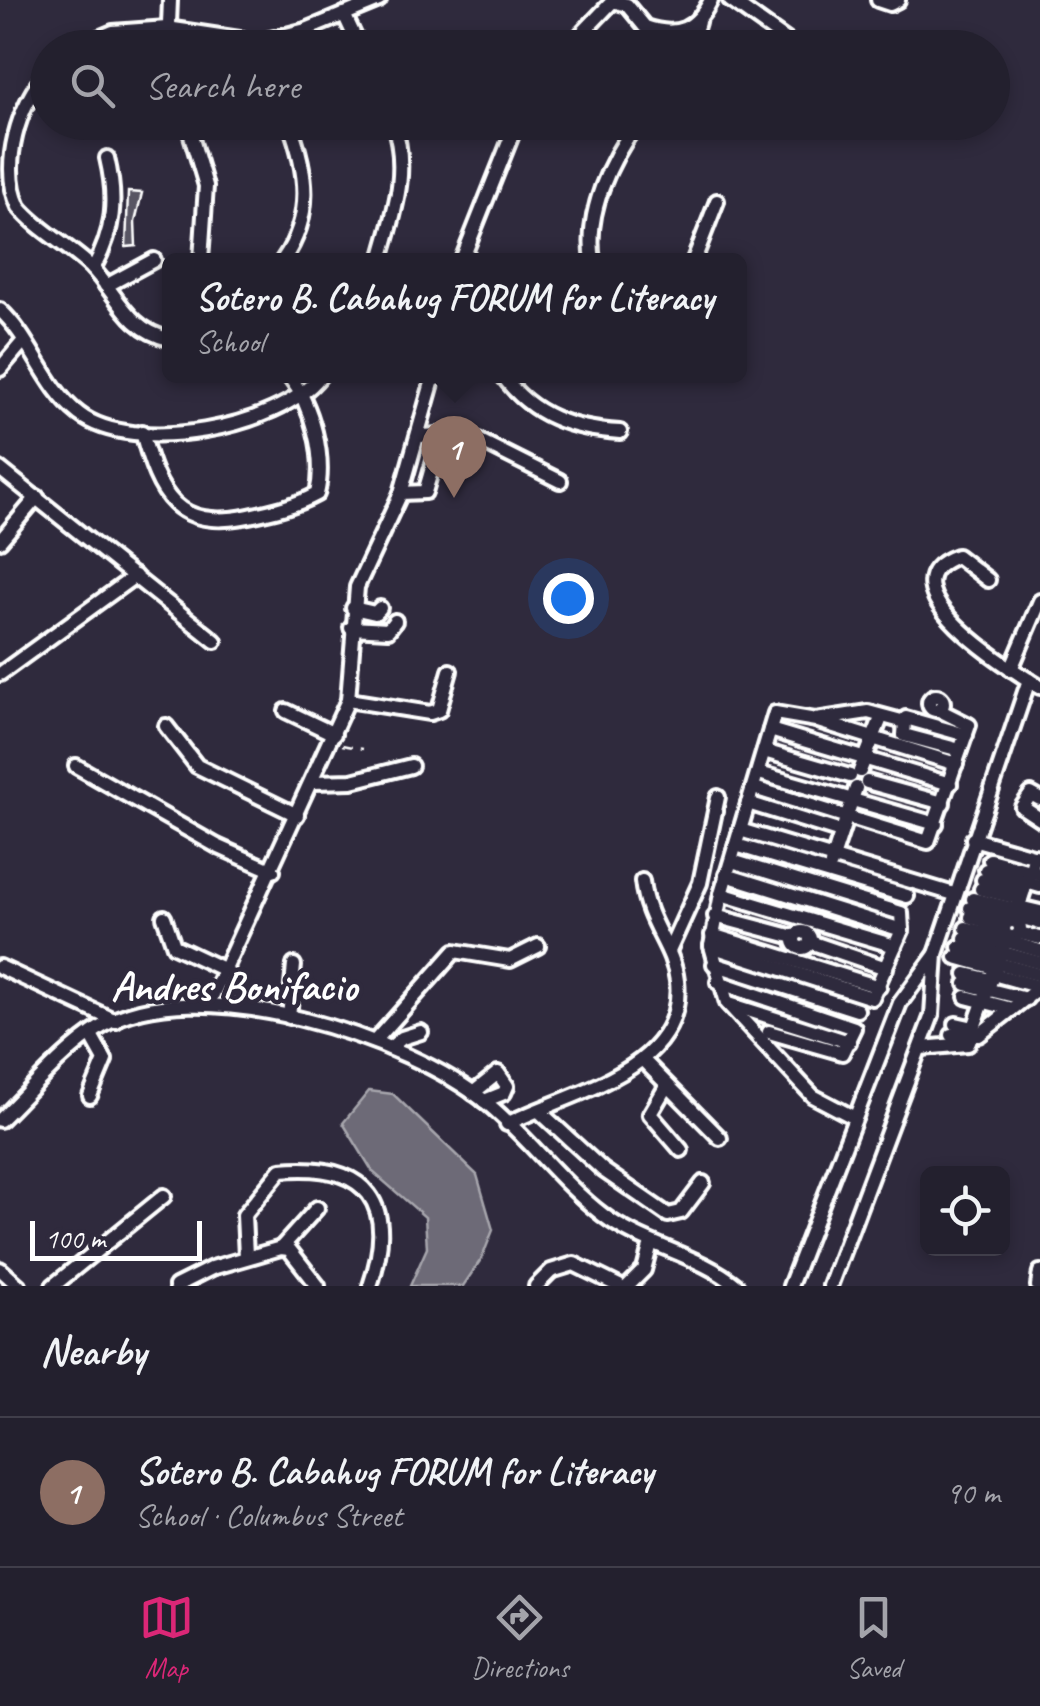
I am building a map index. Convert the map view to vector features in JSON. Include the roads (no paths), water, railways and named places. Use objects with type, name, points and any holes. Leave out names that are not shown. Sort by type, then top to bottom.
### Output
[{"type":"street","points":[[167,28],[170,0]]},
{"type":"street","points":[[306,30],[378,0]]},
{"type":"street","points":[[696,30],[711,0]]},
{"type":"street","points":[[730,0],[772,30]]},
{"type":"street","points":[[878,0],[890,4],[898,0]]},
{"type":"street","points":[[582,30],[603,3],[620,2],[644,28],[651,30]]},
{"type":"street","points":[[344,14],[352,30]]},
{"type":"street","points":[[683,30],[698,22]]},
{"type":"street","points":[[140,30],[179,30]]},
{"type":"street","points":[[30,100],[11,129],[10,192],[20,208],[93,269],[143,330],[162,337]]},
{"type":"street","points":[[192,140],[206,186],[201,253]]},
{"type":"street","points":[[286,253],[303,220],[306,190],[304,161],[296,140]]},
{"type":"street","points":[[383,253],[403,173],[399,140]]},
{"type":"street","points":[[465,253],[510,140]]},
{"type":"street","points":[[592,253],[598,197],[628,140]]},
{"type":"street","points":[[93,269],[107,244],[114,210],[106,158]]},
{"type":"street","points":[[697,253],[717,201]]},
{"type":"street","points":[[106,286],[154,260]]},
{"type":"street","points":[[0,310],[79,414],[99,426],[142,432],[233,425],[305,396],[315,383]]},
{"type":"street","points":[[0,370],[22,343]]},
{"type":"street","points":[[142,432],[150,462],[172,504],[212,522],[296,505],[317,494],[322,473],[305,396],[295,383]]},
{"type":"street","points":[[209,1003],[273,871],[348,698],[357,587],[401,493],[433,383]]},
{"type":"street","points":[[509,383],[520,399],[581,430],[620,432]]},
{"type":"street","points":[[427,412],[452,432],[560,482]]},
{"type":"street","points":[[420,436],[452,432]]},
{"type":"street","points":[[401,493],[425,492],[436,452],[452,432]]},
{"type":"street","points":[[0,469],[215,641]]},
{"type":"street","points":[[0,541],[37,497]]},
{"type":"street","points":[[830,1286],[921,1048],[932,1015],[936,954],[954,894],[1035,684],[952,623],[933,594],[934,574],[944,560],[957,556],[988,580]]},
{"type":"street","points":[[0,674],[135,576]]},
{"type":"street","points":[[1011,668],[1034,636],[1040,601]]},
{"type":"street","points":[[353,608],[375,613],[380,608]]},
{"type":"street","points":[[351,628],[388,630],[395,621]]},
{"type":"street","points":[[348,698],[430,713],[439,710],[450,672]]},
{"type":"street","points":[[348,698],[378,698]]},
{"type":"street","points":[[748,803],[928,842],[966,735],[966,719],[934,707],[914,708],[906,720],[904,735],[958,757]]},
{"type":"street","points":[[286,711],[332,738]]},
{"type":"street","points":[[816,720],[862,712],[966,735]]},
{"type":"street","points":[[855,1118],[813,1096],[767,1036],[726,1003],[711,941],[721,894],[775,713],[958,757]]},
{"type":"street","points":[[767,1036],[818,905],[881,718]]},
{"type":"street","points":[[166,726],[197,766],[297,815]]},
{"type":"street","points":[[770,730],[936,824]]},
{"type":"street","points":[[764,751],[943,803]]},
{"type":"street","points":[[76,766],[218,846],[273,871]]},
{"type":"street","points":[[313,782],[352,781],[411,766]]},
{"type":"street","points":[[760,773],[950,784]]},
{"type":"street","points":[[754,788],[844,825]]},
{"type":"street","points":[[1040,800],[1030,795],[1022,807],[1040,819]]},
{"type":"street","points":[[669,951],[700,883],[718,796]]},
{"type":"street","points":[[740,830],[954,894]]},
{"type":"street","points":[[921,1048],[961,1047],[1006,949],[1037,857],[974,839]]},
{"type":"street","points":[[721,894],[801,945],[879,987],[902,930],[905,917],[901,913],[736,846]]},
{"type":"street","points":[[729,868],[907,896]]},
{"type":"street","points":[[729,868],[818,905],[902,930]]},
{"type":"street","points":[[508,1124],[643,1060],[677,1006],[677,980],[669,951],[653,929],[642,881]]},
{"type":"street","points":[[962,1005],[1040,899]]},
{"type":"street","points":[[973,908],[1040,987],[1026,999]]},
{"type":"street","points":[[973,908],[1006,949],[1040,975]]},
{"type":"street","points":[[973,908],[1006,949],[1026,999]]},
{"type":"street","points":[[973,908],[1006,949],[1026,999]]},
{"type":"street","points":[[973,908],[1006,949],[1040,963]]},
{"type":"street","points":[[973,908],[1006,949],[1040,950]]},
{"type":"street","points":[[962,1005],[1040,912]]},
{"type":"street","points":[[715,916],[886,968]]},
{"type":"street","points":[[164,917],[174,946],[227,971]]},
{"type":"street","points":[[962,1005],[1006,949],[1040,924]]},
{"type":"street","points":[[962,1005],[1006,949],[1040,938]]},
{"type":"street","points":[[711,941],[895,946]]},
{"type":"street","points":[[376,1041],[455,951],[510,960],[538,946]]},
{"type":"street","points":[[790,1286],[900,1003],[936,954]]},
{"type":"street","points":[[714,964],[858,1010]]},
{"type":"street","points":[[289,1017],[294,965]]},
{"type":"street","points":[[0,967],[116,1021]]},
{"type":"street","points":[[718,982],[854,1027],[842,1052],[767,1036]]},
{"type":"street","points":[[0,1120],[91,1035],[116,1021],[209,1003],[289,1017],[376,1041],[484,1094],[508,1124],[605,1216],[738,1286]]},
{"type":"street","points":[[726,1003],[849,1042]]},
{"type":"street","points":[[390,1048],[402,1038],[422,1032]]},
{"type":"street","points":[[90,1096],[104,1060],[91,1035]]},
{"type":"street","points":[[643,1060],[720,1138]]},
{"type":"street","points":[[666,1086],[650,1114],[681,1150]]},
{"type":"street","points":[[539,1111],[603,1170],[668,1215],[680,1212],[702,1182]]},
{"type":"street","points":[[246,1256],[244,1215],[281,1170],[318,1166],[344,1172],[372,1198],[383,1227],[370,1286]]},
{"type":"street","points":[[53,1286],[164,1196]]},
{"type":"street","points":[[281,1248],[317,1208]]},
{"type":"street","points":[[628,1286],[644,1270],[651,1243]]},
{"type":"street","points":[[176,1286],[246,1256],[281,1248],[289,1249],[318,1286]]},
{"type":"street","points":[[536,1286],[551,1271],[574,1264],[619,1286]]},
{"type":"street","points":[[0,1268],[19,1286]]},
{"type":"street","points":[[1038,1286],[1040,1272]]},
{"type":"place","name":"Sotero B. Cabahug FORUM for Literacy","points":[[454,498]]},
{"type":"district","name":"Andres Bonifacio","points":[[234,985]]}]
